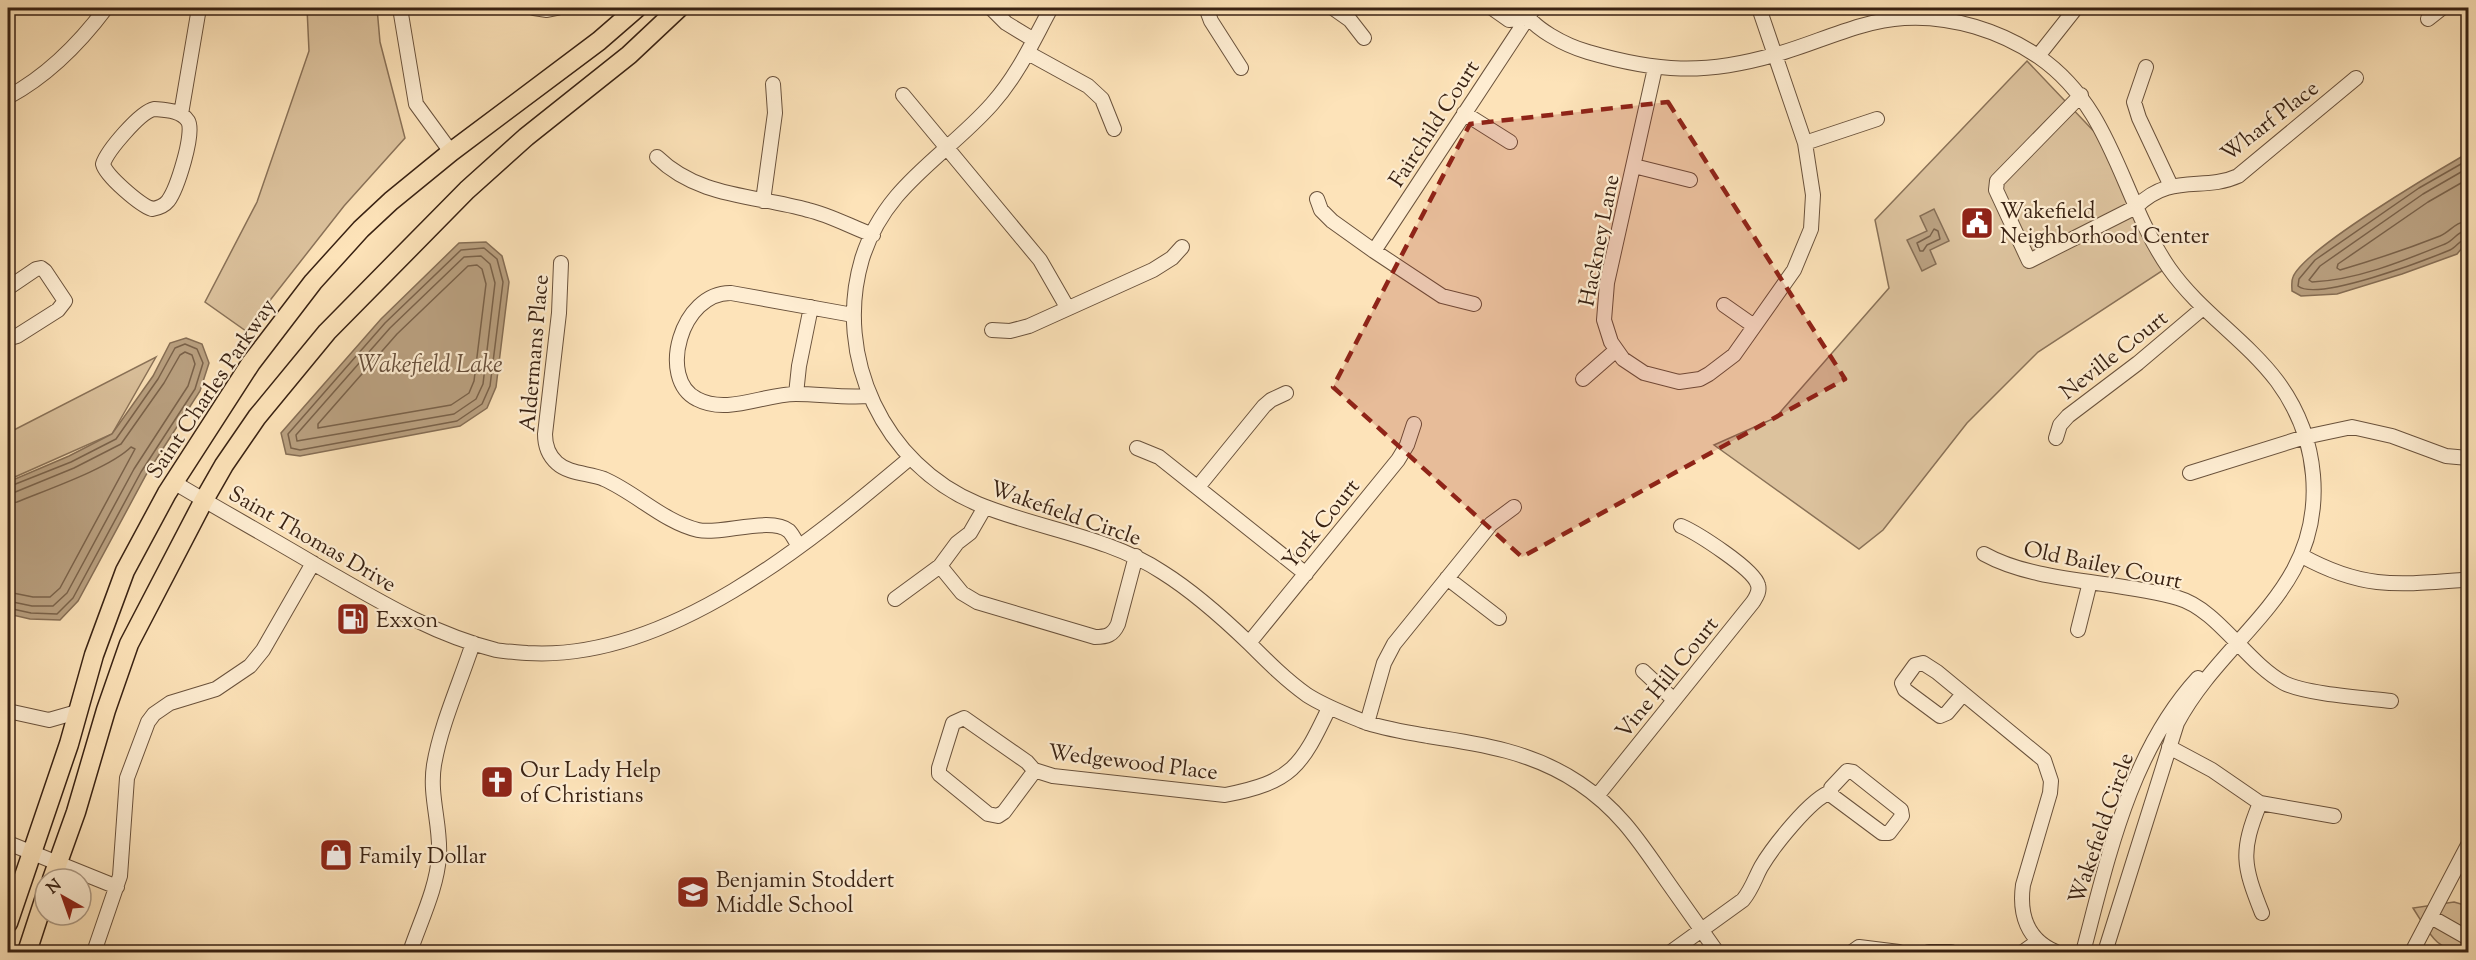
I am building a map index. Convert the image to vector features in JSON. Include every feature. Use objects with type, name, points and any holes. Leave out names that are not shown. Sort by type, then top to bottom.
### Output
[{"type":"main road","name":"Saint Charles Parkway","points":[[8,923],[69,744],[94,655],[125,571],[153,519],[251,363],[313,282],[376,215],[451,152],[599,41],[637,8]]},
{"type":"main road","points":[[55,867],[76,812],[106,710],[129,644],[204,500],[224,465],[257,417],[327,332],[467,190],[526,137],[629,55],[679,8]]},
{"type":"main road","points":[[27,952],[35,927]]},
{"type":"street","points":[[8,97],[42,75],[63,56],[105,8]]},
{"type":"street","points":[[181,114],[200,8]]},
{"type":"street","points":[[400,8],[416,104],[451,152]]},
{"type":"street","points":[[534,8],[547,10],[557,8]]},
{"type":"street","points":[[991,8],[1006,23],[1034,40]]},
{"type":"street","name":"Wakefield Circle","points":[[1051,8],[1014,76],[989,107],[898,192],[862,258],[853,315],[857,354],[869,396],[883,421],[910,458],[943,483],[980,505],[1136,556],[1187,589],[1293,684],[1329,708],[1367,723],[1522,754],[1563,772],[1597,796],[1630,826],[1717,952]]},
{"type":"street","points":[[1209,8],[1208,13],[1212,21],[1241,68]]},
{"type":"street","points":[[1333,8],[1350,20],[1364,38]]},
{"type":"street","name":"Wakefield Circle","points":[[1492,8],[1509,20],[1528,11],[1570,47],[1655,68],[1708,70],[1774,55],[1873,22],[1940,14],[1996,34],[2038,56],[2081,95],[2101,128],[2148,233],[2168,267],[2203,308],[2274,377],[2297,415],[2312,463],[2314,496],[2310,528],[2302,556],[2290,580],[2275,600],[2186,708],[2169,747],[2105,952]]},
{"type":"street","points":[[1583,379],[1615,351],[1644,373],[1668,381],[1687,382],[1709,374],[1740,348],[1794,270],[1813,217],[1812,177],[1805,143],[1759,8]]},
{"type":"street","points":[[2038,56],[2076,8]]},
{"type":"street","points":[[2428,19],[2442,8]]},
{"type":"street","name":"Fairchild Court","points":[[1374,251],[1528,11]]},
{"type":"street","points":[[1028,53],[1088,86],[1102,99],[1114,129]]},
{"type":"street","points":[[2146,67],[2134,102],[2139,118],[2171,186]]},
{"type":"street","name":"Hackney Lane","points":[[1615,351],[1604,320],[1604,296],[1655,68]]},
{"type":"street","name":"Wharf Place","points":[[2081,95],[1997,181],[1996,190],[2029,261],[2136,207],[2146,197],[2171,186],[2226,180],[2238,176],[2356,78]]},
{"type":"street","points":[[763,201],[775,112],[773,84]]},
{"type":"street","points":[[903,95],[1040,260],[1067,307]]},
{"type":"street","points":[[154,109],[181,114],[187,120],[191,132],[172,194],[164,205],[148,208],[105,171],[103,160],[145,112],[154,109]]},
{"type":"street","points":[[1464,113],[1510,142]]},
{"type":"street","points":[[1805,143],[1877,119]]},
{"type":"street","points":[[657,157],[670,170],[735,197],[806,209],[873,235]]},
{"type":"street","points":[[1634,166],[1690,180]]},
{"type":"street","points":[[1317,199],[1321,210],[1332,221],[1374,251],[1442,296],[1474,304]]},
{"type":"street","points":[[992,330],[1018,330],[1153,270],[1172,258],[1182,247]]},
{"type":"street","name":"Aldermans Place","points":[[561,263],[559,314],[545,434],[546,446],[553,459],[569,470],[596,476],[616,485],[690,527],[706,531],[775,526],[790,533],[799,547]]},
{"type":"street","points":[[8,288],[41,268],[65,301],[58,310],[17,336],[10,338],[8,336]]},
{"type":"street","points":[[853,315],[731,293],[717,295],[702,303],[689,316],[684,327],[678,355],[679,376],[683,387],[692,397],[706,403],[725,405],[796,394],[842,398],[869,396]]},
{"type":"street","points":[[1724,305],[1754,326]]},
{"type":"street","points":[[796,394],[810,307]]},
{"type":"street","name":"Neville Court","points":[[2056,438],[2060,425],[2068,416],[2138,363],[2203,308]]},
{"type":"street","points":[[1198,487],[1254,416],[1271,399],[1286,393]]},
{"type":"street","name":"York Court","points":[[1249,643],[1398,460],[1407,445],[1414,424]]},
{"type":"street","points":[[2190,472],[2305,437],[2340,429],[2362,428],[2392,436],[2446,456],[2469,458]]},
{"type":"street","points":[[1137,448],[1159,457],[1306,574]]},
{"type":"street","name":"Saint Thomas Drive","points":[[175,483],[435,630],[498,651],[546,654],[572,653],[615,643],[661,628],[755,576],[799,547],[910,458]]},
{"type":"street","points":[[895,599],[940,566],[957,543],[960,530],[980,505]]},
{"type":"street","points":[[1367,723],[1388,655],[1404,629],[1491,524],[1514,507]]},
{"type":"street","name":"Vine Hill Court","points":[[1597,796],[1753,603],[1759,591],[1757,581],[1703,537],[1681,526]]},
{"type":"street","name":"Old Bailey Court","points":[[1984,554],[2014,567],[2180,598],[2203,613],[2238,643],[2249,656],[2285,684],[2391,701]]},
{"type":"street","points":[[940,566],[962,593],[977,602],[1095,637],[1104,637],[1114,632],[1118,624],[1136,556]]},
{"type":"street","points":[[2302,556],[2343,574],[2379,583],[2405,585],[2462,580]]},
{"type":"street","points":[[94,952],[117,886],[123,844],[127,778],[150,719],[170,703],[224,685],[250,666],[263,650],[314,563]]},
{"type":"street","points":[[1447,578],[1499,618]]},
{"type":"street","points":[[2078,630],[2090,582]]},
{"type":"street","points":[[410,952],[433,884],[439,855],[433,797],[434,765],[440,738],[473,643]]},
{"type":"street","name":"Wakefield Circle","points":[[2083,952],[2127,802],[2151,744],[2172,709],[2189,688],[2223,652],[2238,643]]},
{"type":"street","points":[[1643,671],[1674,700]]},
{"type":"street","points":[[1963,694],[2040,755],[2048,770],[2050,793],[2023,885],[2021,900],[2028,928],[2037,942],[2056,952]]},
{"type":"street","name":"Wedgewood Place","points":[[1034,770],[1004,812],[996,817],[988,814],[939,774],[953,723],[964,718],[1027,762],[1034,770],[1062,777],[1225,795],[1265,785],[1298,765],[1329,708]]},
{"type":"street","points":[[8,711],[49,720],[77,712]]},
{"type":"street","points":[[2169,747],[2211,770],[2260,803],[2334,816]]},
{"type":"street","points":[[1671,952],[1743,900],[1750,892],[1762,866],[1800,817],[1815,801],[1831,792],[1844,772],[1851,771],[1899,808],[1902,815],[1889,833],[1882,833],[1834,797],[1831,792]]},
{"type":"street","points":[[2260,803],[2250,829],[2245,855],[2248,876],[2262,913]]},
{"type":"street","points":[[8,843],[33,853],[49,867]]},
{"type":"street","points":[[2412,952],[2469,845]]},
{"type":"street","points":[[93,880],[117,886]]},
{"type":"street","points":[[2431,917],[2469,938]]},
{"type":"street","points":[[2023,952],[2037,942]]},
{"type":"street","points":[[1852,952],[1859,947],[1899,952]]},
{"type":"street","points":[[1929,952],[1951,952]]},
{"type":"highlighted area","points":[[1668,102],[1845,379],[1522,557],[1333,387],[1470,124]]},
{"type":"shaded area","points":[[307,8],[377,8],[380,42],[405,138],[344,206],[246,331],[205,302],[257,202],[309,51]]},
{"type":"shaded area","points":[[2027,61],[2123,162],[2168,267],[2038,352],[1967,423],[1883,530],[1859,549],[1714,445],[1775,418],[1889,288],[1875,220]]},
{"type":"shaded area","points":[[156,357],[112,434],[8,480],[8,433]]},
{"type":"shaded area","points":[[2454,902],[2468,906],[2468,952],[2448,949],[2441,945],[2429,933],[2413,908]]},
{"type":"water","points":[[2468,153],[2468,241],[2457,254],[2337,294],[2301,296],[2292,291],[2293,277],[2302,264],[2321,248],[2373,211]]},
{"type":"water","points":[[1934,209],[1949,241],[1930,250],[1936,264],[1922,271],[1907,240],[1927,231],[1920,216]]},
{"type":"water","name":"Wakefield Lake","points":[[486,242],[502,256],[509,282],[496,387],[487,408],[460,426],[300,456],[286,454],[281,433],[381,319],[459,243]]},
{"type":"water","points":[[186,338],[202,344],[209,363],[200,391],[146,475],[78,601],[60,620],[30,619],[8,614],[8,482],[69,456],[112,434],[153,376],[170,343]]},
{"type":"place","name":"Wakefield Neighborhood Center","points":[[1977,223]]},
{"type":"place","name":"Exxon","points":[[353,619]]},
{"type":"place","name":"Our Lady Help of Christians","points":[[497,782]]},
{"type":"place","name":"Family Dollar","points":[[336,855]]},
{"type":"place","name":"Benjamin Stoddert Middle School","points":[[693,892]]}]
